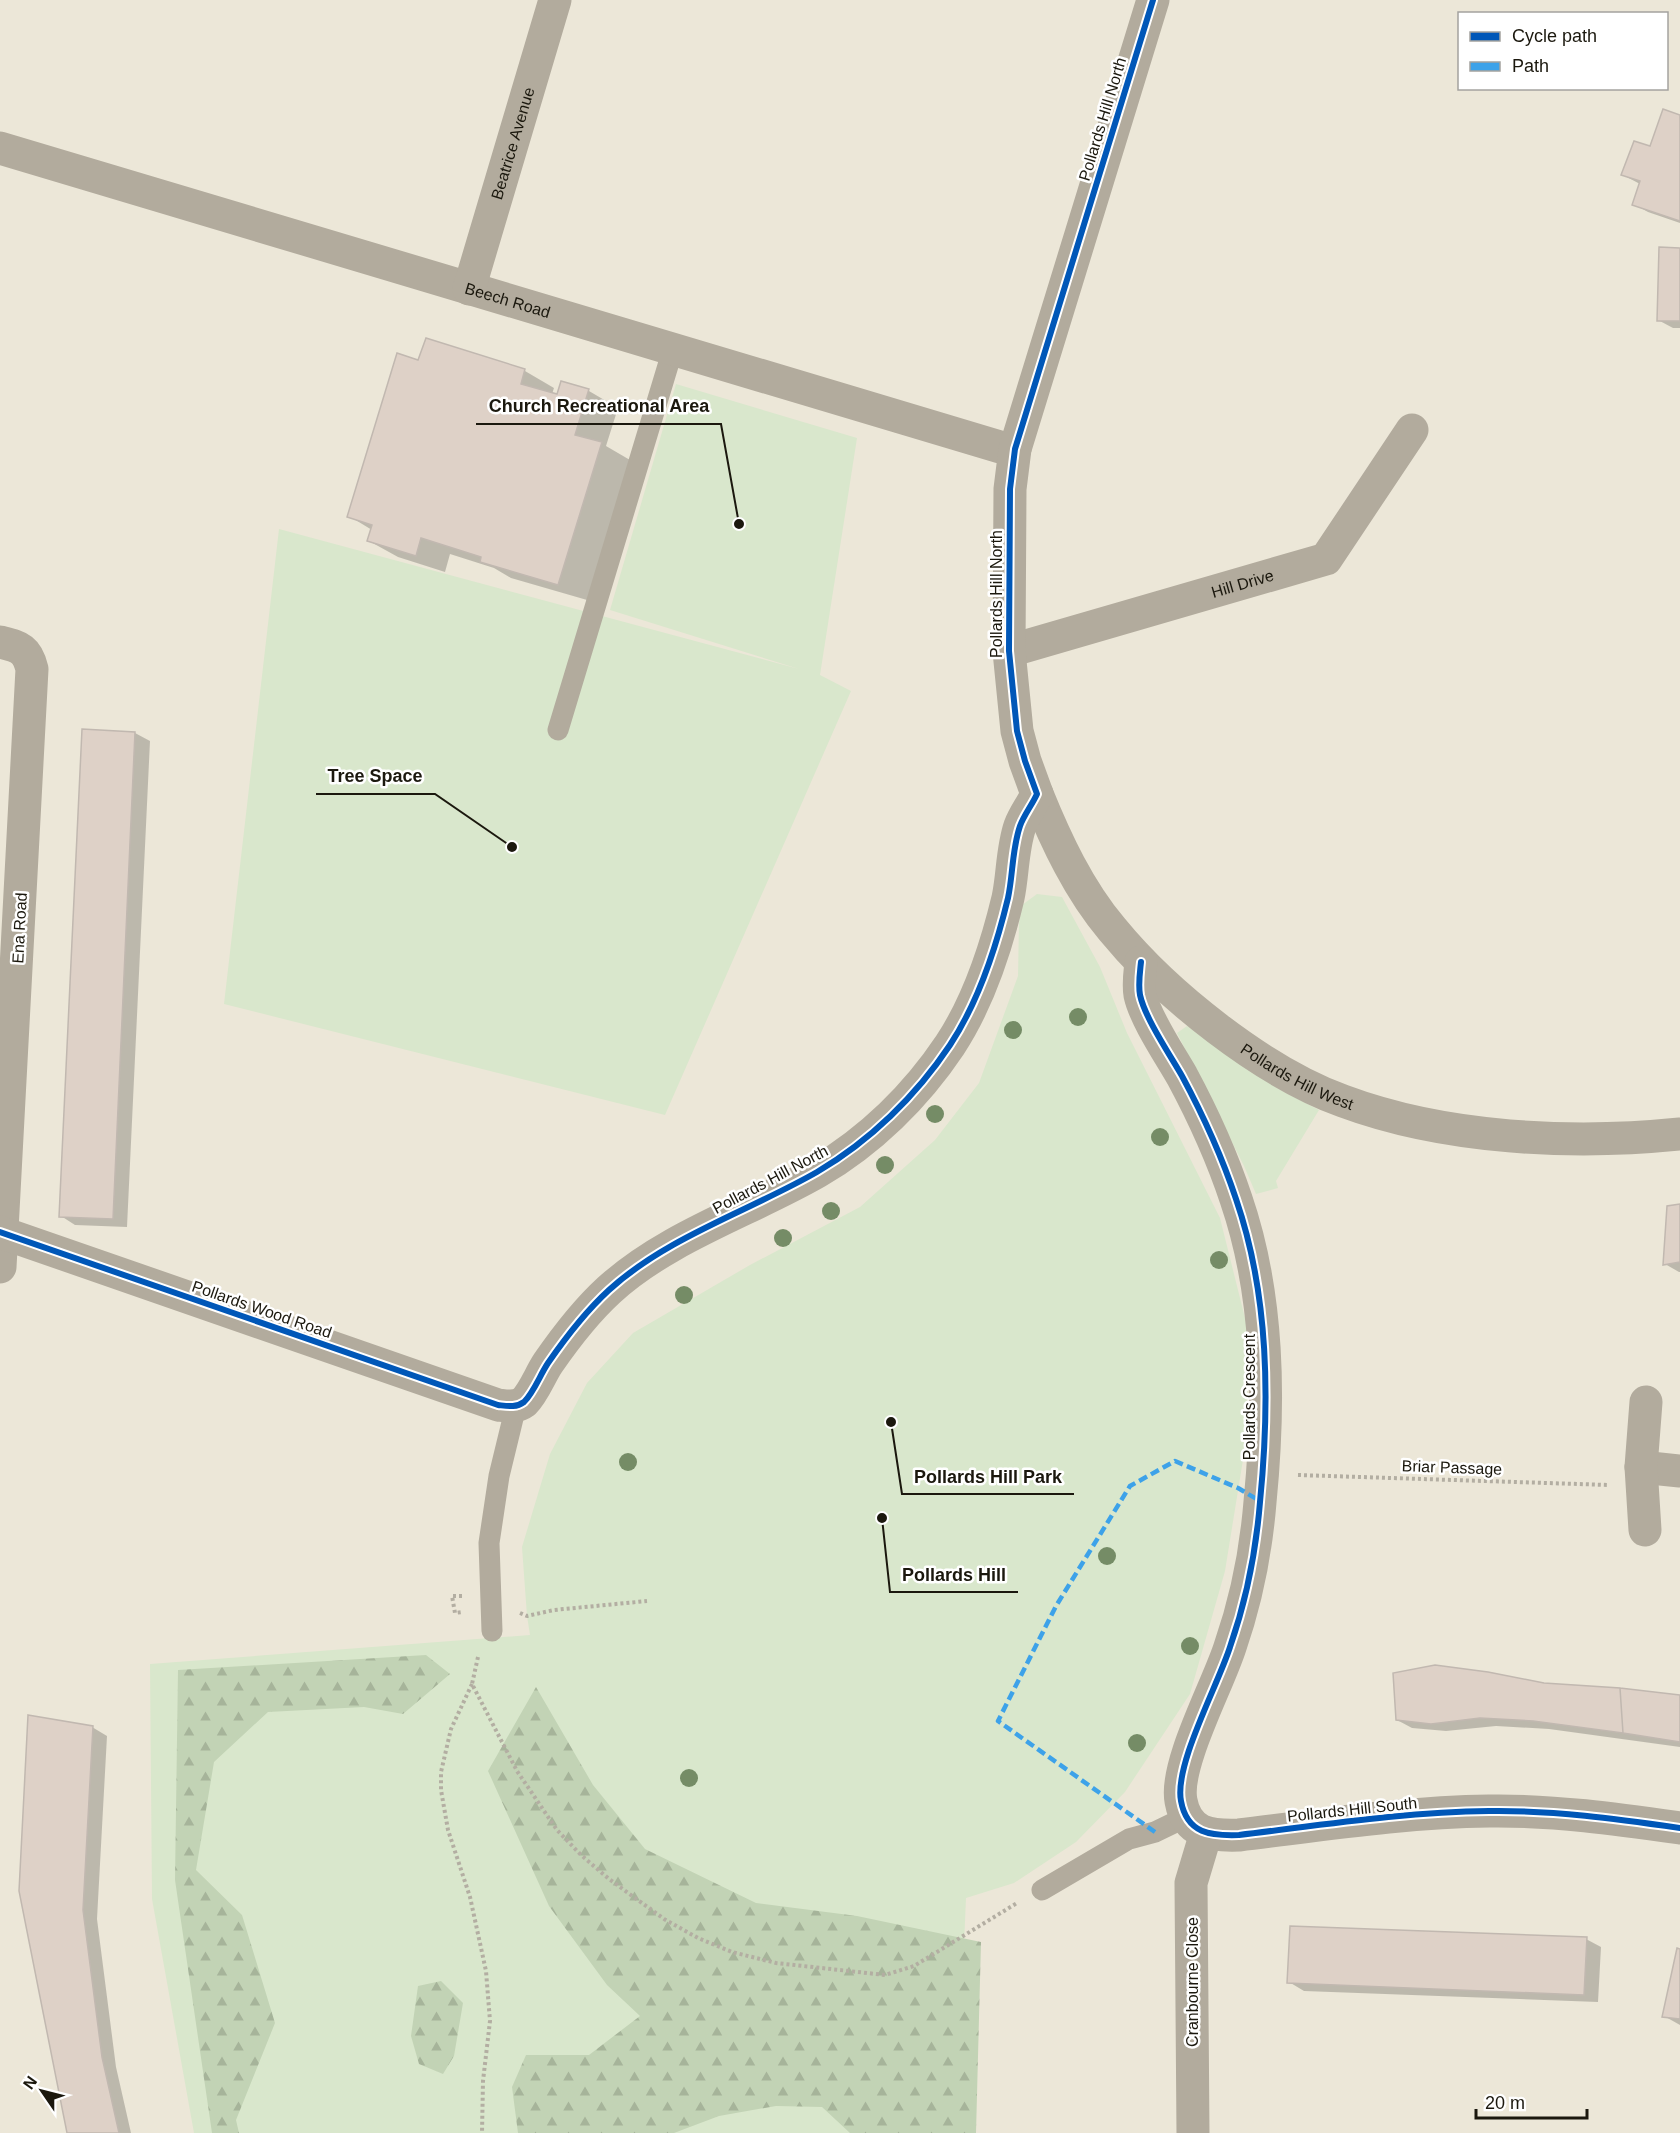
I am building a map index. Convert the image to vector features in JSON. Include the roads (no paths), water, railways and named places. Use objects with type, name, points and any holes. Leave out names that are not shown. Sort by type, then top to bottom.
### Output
[{"type":"street","name":"Beatrice Avenue","points":[[469,289],[555,0]]},
{"type":"street","name":"Pollards Hill North","points":[[516,1406],[528,1396],[547,1365],[578,1323],[609,1290],[650,1260],[834,1161],[886,1121],[950,1045],[980,986],[1002,924],[1020,826],[1037,794],[1017,731],[1009,651],[1010,489],[1016,449],[1153,0]]},
{"type":"street","name":"Beech Road","points":[[0,148],[1000,447],[1016,449]]},
{"type":"street","name":"Hill Drive","points":[[1009,651],[1326,559],[1412,430]]},
{"type":"street","name":"Ena Road","points":[[0,642],[24,651],[30,659],[32,669],[0,1267]]},
{"type":"street","name":"Pollards Hill West","points":[[1037,794],[1066,860],[1111,928],[1141,962],[1209,1022],[1266,1061],[1317,1090],[1370,1110],[1424,1123],[1527,1137],[1637,1138],[1680,1134]]},
{"type":"street","name":"Pollards Crescent","points":[[1141,962],[1140,996],[1208,1130],[1236,1197],[1252,1259],[1263,1328],[1265,1424],[1260,1501],[1253,1557],[1240,1614],[1222,1671],[1181,1775],[1180,1800],[1196,1825]]},
{"type":"street","name":"Pollards Wood Road","points":[[1,1232],[498,1405],[516,1406]]},
{"type":"street","points":[[1645,1530],[1642,1477],[1646,1402]]},
{"type":"street","points":[[1642,1477],[1680,1472]]},
{"type":"street","name":"Pollards Hill South","points":[[1196,1825],[1214,1836],[1239,1835],[1395,1817],[1490,1811],[1591,1816],[1680,1828]]},
{"type":"street","name":"Cranbourne Close","points":[[1193,2133],[1191,1883],[1196,1825]]},
{"type":"lane","points":[[558,730],[673,349]]},
{"type":"lane","name":"Pollards Hill North","points":[[492,1631],[489,1597],[489,1543],[493,1507],[516,1406]]},
{"type":"lane","points":[[1041,1890],[1129,1839],[1196,1825]]},
{"type":"place","name":"Church Recreational Area","points":[[739,524]]},
{"type":"place","name":"Tree Space","points":[[512,847]]},
{"type":"place","name":"Pollards Hill Park","points":[[891,1422]]},
{"type":"place","name":"Pollards Hill","points":[[882,1518]]}]
